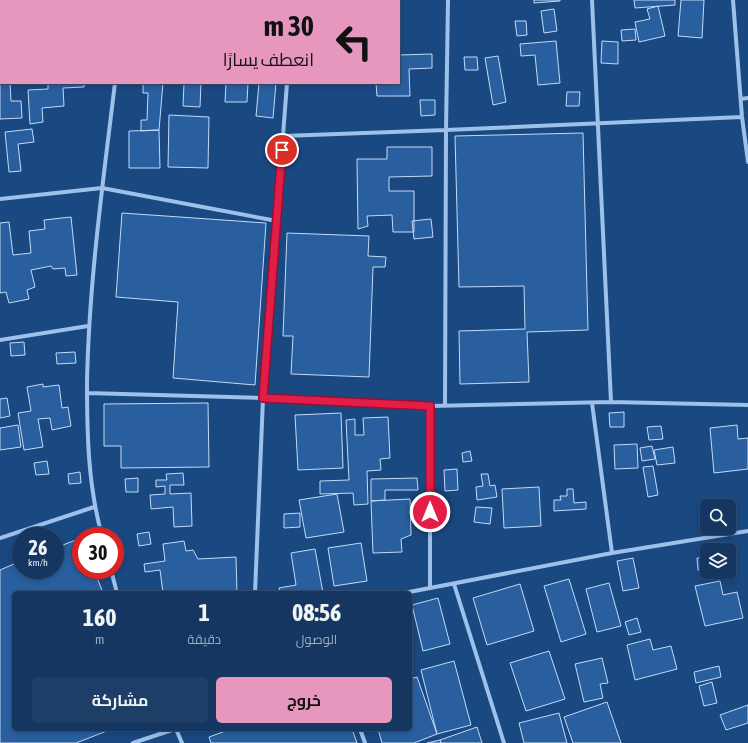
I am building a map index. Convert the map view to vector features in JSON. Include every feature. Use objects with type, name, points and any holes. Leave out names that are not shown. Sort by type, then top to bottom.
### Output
[{"type":"street","points":[[445,405],[448,0]]},
{"type":"street","points":[[592,0],[611,402]]},
{"type":"street","points":[[733,0],[742,117],[748,162]]},
{"type":"street","points":[[100,527],[94,507],[87,447],[88,326],[102,188],[116,84]]},
{"type":"street","points":[[255,591],[263,398],[287,84]]},
{"type":"street","points":[[741,99],[748,98]]},
{"type":"street","points":[[283,136],[742,117]]},
{"type":"street","points":[[0,199],[102,188],[277,221]]},
{"type":"street","points":[[0,340],[88,326]]},
{"type":"street","points":[[87,394],[263,398],[430,406],[611,402],[748,405]]},
{"type":"street","points":[[592,403],[612,553]]},
{"type":"street","points":[[430,406],[430,588]]},
{"type":"street","points":[[0,538],[94,507]]},
{"type":"street","points":[[412,591],[612,553],[748,531]]},
{"type":"street","points":[[113,579],[116,591]]},
{"type":"street","points":[[454,584],[504,743]]},
{"type":"street","points":[[133,743],[169,731]]},
{"type":"street","points":[[176,731],[182,743]]},
{"type":"street","points":[[361,731],[365,743]]},
{"type":"building","points":[[534,0],[560,0],[560,1],[534,3]]},
{"type":"building","points":[[634,0],[675,0],[675,5],[635,8]]},
{"type":"building","points":[[681,0],[704,0],[702,38],[678,36]]},
{"type":"building","points":[[658,6],[665,36],[639,42],[635,22],[650,19],[647,9]]},
{"type":"building","points":[[554,9],[557,31],[544,33],[541,11]]},
{"type":"building","points":[[515,21],[526,21],[527,35],[517,36]]},
{"type":"building","points":[[635,29],[636,40],[622,41],[621,30]]},
{"type":"building","points":[[556,41],[560,83],[538,85],[535,55],[521,56],[520,44]]},
{"type":"building","points":[[602,41],[618,42],[618,64],[601,63]]},
{"type":"building","points":[[432,54],[432,68],[409,69],[410,96],[377,96],[376,84],[400,84],[400,55]]},
{"type":"building","points":[[498,56],[506,102],[493,105],[485,58]]},
{"type":"building","points":[[464,57],[477,57],[478,70],[465,70]]},
{"type":"building","points":[[0,84],[10,84],[11,101],[21,101],[22,118],[0,119]]},
{"type":"building","points":[[48,84],[84,84],[84,87],[63,88],[64,106],[42,108],[43,122],[30,124],[28,90],[48,89]]},
{"type":"building","points":[[143,84],[163,84],[159,130],[141,131],[141,120],[147,120],[148,93],[143,93]]},
{"type":"building","points":[[184,84],[201,84],[200,107],[183,106]]},
{"type":"building","points":[[226,84],[248,84],[247,102],[225,102]]},
{"type":"building","points":[[259,84],[276,84],[273,118],[256,116]]},
{"type":"building","points":[[567,92],[580,92],[579,106],[566,106]]},
{"type":"building","points":[[420,100],[435,100],[435,115],[421,116]]},
{"type":"building","points":[[169,115],[209,117],[208,168],[168,167]]},
{"type":"building","points":[[32,129],[34,142],[18,144],[21,171],[9,172],[5,132]]},
{"type":"building","points":[[159,130],[160,168],[129,168],[129,131]]},
{"type":"building","points":[[583,133],[588,330],[527,332],[529,382],[460,384],[459,331],[525,329],[524,286],[459,287],[455,136]]},
{"type":"building","points":[[387,147],[432,147],[432,176],[389,177],[389,191],[414,191],[414,232],[393,232],[392,215],[367,216],[368,226],[358,229],[357,159],[387,159]]},
{"type":"building","points":[[122,213],[266,223],[255,385],[173,378],[178,302],[116,297]]},
{"type":"building","points":[[71,217],[77,275],[66,276],[65,268],[53,269],[51,266],[31,270],[35,287],[27,290],[29,299],[9,303],[6,292],[0,293],[0,223],[9,222],[13,255],[31,253],[29,231],[45,229],[44,220]]},
{"type":"building","points":[[431,219],[433,237],[414,239],[412,221]]},
{"type":"building","points":[[287,233],[369,236],[368,256],[386,257],[385,267],[373,267],[369,377],[291,374],[293,336],[283,336]]},
{"type":"building","points":[[24,342],[25,355],[11,356],[10,343]]},
{"type":"building","points":[[75,352],[76,363],[57,364],[56,353]]},
{"type":"building","points":[[43,384],[43,387],[59,385],[62,408],[68,407],[71,426],[52,430],[50,418],[38,419],[43,447],[24,450],[18,413],[31,411],[27,387]]},
{"type":"building","points":[[7,398],[10,416],[0,418],[0,399]]},
{"type":"building","points":[[208,403],[209,467],[121,468],[121,446],[104,446],[104,404]]},
{"type":"building","points":[[624,412],[624,427],[610,427],[609,413]]},
{"type":"building","points":[[341,413],[343,468],[298,470],[295,415]]},
{"type":"building","points":[[388,417],[390,458],[380,459],[381,470],[367,471],[368,504],[354,505],[353,493],[320,494],[320,481],[349,480],[346,420],[355,419],[355,435],[364,435],[363,418]]},
{"type":"building","points":[[18,425],[21,447],[0,450],[0,428]]},
{"type":"building","points":[[737,425],[738,439],[748,438],[748,469],[714,473],[710,428]]},
{"type":"building","points":[[661,426],[663,439],[649,440],[647,427]]},
{"type":"building","points":[[637,444],[638,468],[615,469],[614,445]]},
{"type":"building","points":[[652,446],[655,459],[642,461],[640,448]]},
{"type":"building","points":[[673,447],[675,463],[657,465],[654,450]]},
{"type":"building","points":[[470,451],[472,461],[463,462],[462,453]]},
{"type":"building","points":[[47,461],[49,474],[36,475],[34,463]]},
{"type":"building","points":[[653,466],[658,495],[648,497],[643,467]]},
{"type":"building","points":[[457,469],[458,490],[445,491],[444,470]]},
{"type":"building","points":[[80,472],[81,483],[69,484],[68,474]]},
{"type":"building","points":[[183,473],[184,485],[170,485],[170,494],[191,493],[192,526],[174,527],[173,507],[151,509],[150,495],[165,494],[165,486],[156,487],[156,480],[167,480],[166,474]]},
{"type":"building","points":[[481,474],[488,474],[490,486],[495,485],[497,497],[477,500],[476,487],[483,486]]},
{"type":"building","points":[[138,478],[138,492],[126,492],[125,479]]},
{"type":"building","points":[[417,478],[418,490],[385,490],[385,500],[371,501],[371,479]]},
{"type":"building","points":[[539,487],[541,526],[504,528],[502,489]]},
{"type":"building","points":[[567,489],[573,489],[574,503],[586,502],[586,509],[554,511],[554,500],[561,500],[560,496],[567,496]]},
{"type":"building","points":[[337,494],[344,532],[306,538],[299,500]]},
{"type":"building","points":[[410,499],[411,535],[401,539],[402,552],[373,553],[371,501]]},
{"type":"building","points":[[476,507],[492,508],[490,524],[474,522]]},
{"type":"building","points":[[300,513],[300,527],[284,528],[284,514]]},
{"type":"building","points":[[149,532],[151,544],[139,546],[137,534]]},
{"type":"building","points":[[72,541],[72,579],[98,579],[102,591],[12,591],[12,731],[107,731],[76,743],[0,743],[0,570],[12,565],[12,579],[64,579],[64,545]]},
{"type":"building","points":[[184,541],[186,551],[193,550],[198,559],[236,557],[237,591],[163,591],[160,570],[145,572],[144,564],[165,561],[163,544]]},
{"type":"building","points":[[361,543],[367,581],[334,586],[328,548]]},
{"type":"building","points":[[315,549],[323,591],[280,591],[279,588],[296,585],[291,553]]},
{"type":"building","points":[[633,558],[639,588],[623,591],[617,561]]},
{"type":"building","points":[[697,558],[700,558],[700,570],[698,570]]},
{"type":"building","points":[[569,579],[586,634],[561,642],[544,586]]},
{"type":"building","points":[[720,581],[723,595],[737,592],[743,618],[705,626],[695,586]]},
{"type":"building","points":[[609,583],[621,626],[597,632],[586,589]]},
{"type":"building","points":[[520,584],[534,631],[487,645],[473,598]]},
{"type":"building","points":[[438,598],[450,644],[423,651],[412,605]]},
{"type":"building","points":[[637,618],[641,632],[629,635],[625,622]]},
{"type":"building","points":[[650,639],[653,650],[671,646],[677,669],[635,680],[627,645]]},
{"type":"building","points":[[549,651],[565,699],[526,711],[510,663]]},
{"type":"building","points":[[602,658],[608,683],[600,684],[603,698],[584,702],[575,664]]},
{"type":"building","points":[[454,661],[471,725],[437,734],[421,670]]},
{"type":"building","points":[[719,666],[721,677],[696,683],[694,672]]},
{"type":"building","points":[[417,677],[437,734],[414,743],[382,743],[379,731],[412,731],[412,678]]},
{"type":"building","points":[[712,682],[717,703],[704,706],[699,686]]},
{"type":"building","points":[[607,702],[621,743],[573,743],[564,717]]},
{"type":"building","points":[[748,705],[748,723],[726,730],[720,715]]},
{"type":"building","points":[[559,713],[567,743],[524,743],[519,723]]},
{"type":"building","points":[[477,727],[482,743],[441,743],[440,740]]},
{"type":"building","points":[[226,731],[353,731],[357,743],[211,743],[209,737]]},
{"type":"building","points":[[440,740],[441,743],[427,743]]},
{"type":"route","points":[[282,150],[263,398],[430,406],[430,512]]}]
